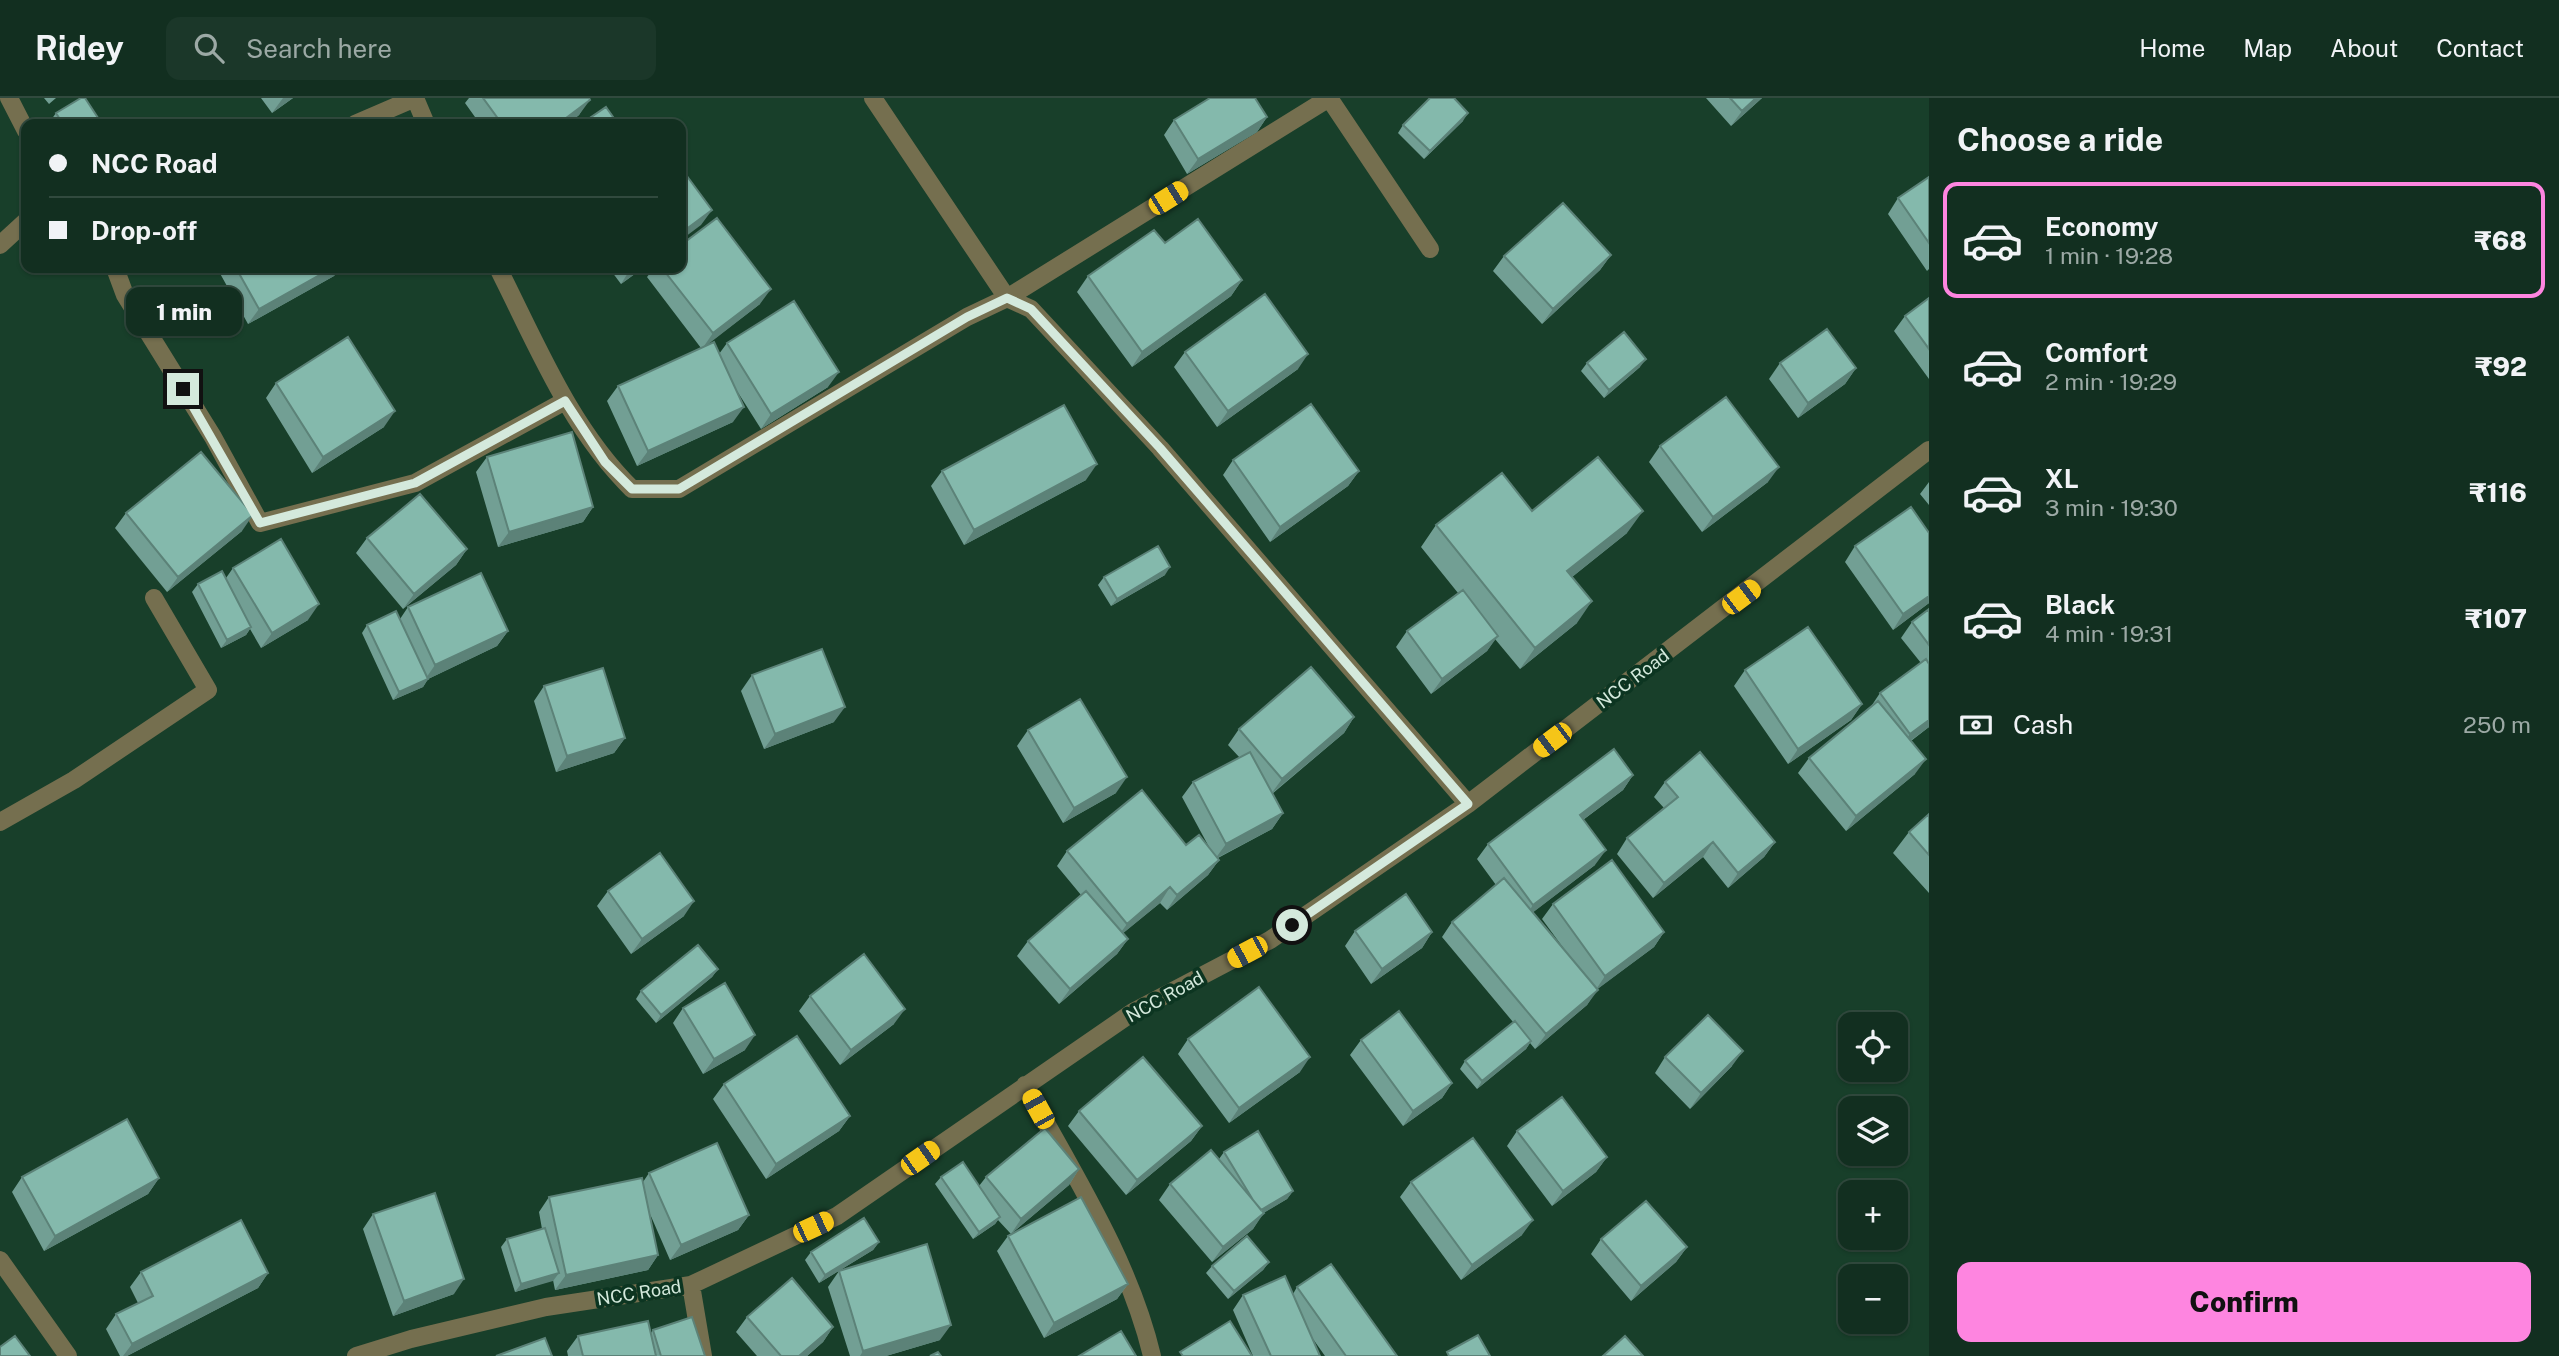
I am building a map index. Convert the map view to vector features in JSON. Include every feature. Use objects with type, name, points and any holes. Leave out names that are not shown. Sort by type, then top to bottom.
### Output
[{"type":"street","points":[[9,98],[21,121]]},
{"type":"street","points":[[873,98],[1007,298],[1031,309],[1160,448],[1468,804]]},
{"type":"street","points":[[501,273],[565,401],[605,462],[632,489],[679,489],[967,317],[1007,298],[1329,98],[1430,249]]},
{"type":"street","points":[[367,119],[414,99],[424,119]]},
{"type":"street","points":[[0,245],[21,226]]},
{"type":"street","points":[[117,273],[125,295],[213,437],[260,523],[415,483],[565,401]]},
{"type":"street","name":"NCC Road","points":[[356,1356],[399,1350],[546,1307],[691,1285],[837,1216],[1133,1012],[1270,940],[1468,804],[1929,450]]},
{"type":"street","points":[[0,822],[74,780],[208,690],[154,598]]},
{"type":"street","points":[[1025,1085],[1115,1251],[1143,1318],[1152,1356]]},
{"type":"street","points":[[0,1260],[68,1356]]},
{"type":"street","points":[[691,1285],[703,1356]]},
{"type":"building","points":[[85,98],[99,119],[60,119],[56,113]]},
{"type":"building","points":[[483,98],[590,100],[565,119],[498,119]]},
{"type":"building","points":[[1210,98],[1255,98],[1267,117],[1198,159],[1174,120]]},
{"type":"building","points":[[1430,98],[1454,98],[1468,113],[1430,151],[1403,125]]},
{"type":"building","points":[[1730,98],[1756,98],[1742,111]]},
{"type":"building","points":[[606,107],[614,119],[588,119]]},
{"type":"building","points":[[686,175],[712,210],[686,229]]},
{"type":"building","points":[[1929,177],[1929,243],[1898,198]]},
{"type":"building","points":[[1563,203],[1611,255],[1553,309],[1504,256]]},
{"type":"building","points":[[717,218],[771,289],[713,333],[666,273],[686,273],[686,241]]},
{"type":"building","points":[[1198,219],[1242,280],[1142,352],[1088,276],[1154,230],[1165,243]]},
{"type":"building","points":[[239,273],[323,273],[259,309]]},
{"type":"building","points":[[1265,294],[1308,354],[1228,411],[1185,352]]},
{"type":"building","points":[[1929,298],[1929,349],[1905,316]]},
{"type":"building","points":[[794,301],[839,372],[771,414],[727,343]]},
{"type":"building","points":[[1827,329],[1856,368],[1808,403],[1780,363]]},
{"type":"building","points":[[1624,332],[1646,359],[1609,390],[1587,363]]},
{"type":"building","points":[[348,337],[395,411],[323,457],[276,383]]},
{"type":"building","points":[[714,342],[744,407],[648,451],[618,386]]},
{"type":"building","points":[[1726,397],[1779,467],[1713,517],[1660,446]]},
{"type":"building","points":[[1311,404],[1359,471],[1280,527],[1233,460]]},
{"type":"building","points":[[1064,405],[1097,464],[974,530],[942,471]]},
{"type":"building","points":[[572,432],[593,507],[509,532],[487,457]]},
{"type":"building","points":[[201,452],[253,515],[178,577],[126,513]]},
{"type":"building","points":[[1598,457],[1643,511],[1567,571],[1592,601],[1535,648],[1436,525],[1502,473],[1532,511]]},
{"type":"building","points":[[420,494],[467,549],[414,594],[367,538]]},
{"type":"building","points":[[1911,507],[1929,533],[1929,596],[1903,614],[1855,546]]},
{"type":"building","points":[[281,539],[319,604],[272,633],[233,568]]},
{"type":"building","points":[[1158,546],[1170,567],[1117,599],[1104,577]]},
{"type":"building","points":[[222,571],[251,627],[227,640],[198,584]]},
{"type":"building","points":[[481,573],[508,631],[435,665],[408,607]]},
{"type":"building","points":[[1463,590],[1498,636],[1442,679],[1407,631]]},
{"type":"building","points":[[1929,609],[1929,645],[1912,622]]},
{"type":"building","points":[[396,611],[428,679],[399,692],[367,625]]},
{"type":"building","points":[[1808,627],[1862,704],[1798,749],[1745,670]]},
{"type":"building","points":[[822,649],[845,707],[775,734],[752,675]]},
{"type":"building","points":[[1926,659],[1929,664],[1929,720],[1910,734],[1880,693]]},
{"type":"building","points":[[1311,667],[1354,717],[1282,779],[1239,729]]},
{"type":"building","points":[[603,668],[625,738],[567,756],[544,686]]},
{"type":"building","points":[[1080,699],[1127,777],[1074,808],[1028,730]]},
{"type":"building","points":[[1878,701],[1926,759],[1856,816],[1809,758]]},
{"type":"building","points":[[1614,749],[1633,775],[1580,815],[1606,850],[1533,905],[1488,844]]},
{"type":"building","points":[[1250,752],[1283,813],[1226,844],[1193,782]]},
{"type":"building","points":[[1700,752],[1775,842],[1738,873],[1713,842],[1664,883],[1627,838],[1678,797],[1665,782]]},
{"type":"building","points":[[1142,790],[1186,845],[1199,835],[1219,860],[1177,895],[1170,887],[1127,924],[1067,851]]},
{"type":"building","points":[[1929,814],[1929,855],[1909,832]]},
{"type":"building","points":[[660,853],[694,901],[642,939],[608,891]]},
{"type":"building","points":[[1612,860],[1664,932],[1605,976],[1553,904]]},
{"type":"building","points":[[1504,878],[1598,990],[1546,1034],[1452,922]]},
{"type":"building","points":[[1086,891],[1128,939],[1070,989],[1028,941]]},
{"type":"building","points":[[1406,894],[1432,932],[1382,969],[1355,931]]},
{"type":"building","points":[[698,945],[718,969],[661,1015],[641,991]]},
{"type":"building","points":[[864,954],[905,1009],[851,1050],[810,996]]},
{"type":"building","points":[[725,983],[755,1035],[714,1059],[683,1008]]},
{"type":"building","points":[[1259,987],[1310,1057],[1239,1108],[1188,1039]]},
{"type":"building","points":[[1399,1011],[1452,1083],[1413,1111],[1361,1040]]},
{"type":"building","points":[[1708,1015],[1743,1051],[1701,1093],[1665,1057]]},
{"type":"building","points":[[1515,1021],[1531,1041],[1482,1081],[1465,1061]]},
{"type":"building","points":[[797,1036],[850,1116],[776,1164],[724,1084]]},
{"type":"building","points":[[1143,1057],[1202,1126],[1137,1180],[1079,1111]]},
{"type":"building","points":[[1562,1097],[1607,1157],[1563,1191],[1517,1131]]},
{"type":"building","points":[[127,1119],[159,1178],[55,1236],[22,1177]]},
{"type":"building","points":[[1045,1128],[1079,1169],[1021,1219],[986,1177]]},
{"type":"building","points":[[1258,1131],[1293,1191],[1261,1210],[1224,1152]]},
{"type":"building","points":[[1473,1138],[1533,1220],[1472,1265],[1411,1182]]},
{"type":"building","points":[[717,1143],[749,1215],[681,1245],[649,1173]]},
{"type":"building","points":[[1211,1150],[1264,1213],[1223,1247],[1170,1184]]},
{"type":"building","points":[[963,1162],[1000,1217],[979,1232],[941,1177]]},
{"type":"building","points":[[642,1178],[658,1255],[566,1275],[549,1197]]},
{"type":"building","points":[[435,1193],[464,1279],[404,1301],[373,1214]]},
{"type":"building","points":[[1081,1197],[1128,1284],[1054,1323],[1008,1236]]},
{"type":"building","points":[[1646,1201],[1687,1247],[1641,1286],[1601,1239]]},
{"type":"building","points":[[864,1218],[879,1242],[825,1275],[811,1252]]},
{"type":"building","points":[[241,1220],[268,1273],[132,1344],[116,1314],[153,1296],[141,1272]]},
{"type":"building","points":[[545,1228],[559,1273],[521,1284],[507,1239]]},
{"type":"building","points":[[1247,1236],[1269,1262],[1234,1291],[1212,1266]]},
{"type":"building","points":[[927,1244],[951,1325],[863,1351],[839,1271]]},
{"type":"building","points":[[1331,1264],[1397,1356],[1346,1356],[1297,1287]]},
{"type":"building","points":[[1285,1276],[1320,1356],[1271,1356],[1243,1295]]},
{"type":"building","points":[[792,1278],[833,1327],[799,1356],[781,1356],[747,1317]]},
{"type":"building","points":[[692,1317],[705,1356],[661,1356],[653,1330]]},
{"type":"building","points":[[648,1321],[656,1356],[583,1356],[578,1336]]},
{"type":"building","points":[[1230,1321],[1252,1356],[1183,1356],[1180,1352]]},
{"type":"building","points":[[1121,1331],[1136,1356],[1079,1356]]},
{"type":"building","points":[[1478,1335],[1490,1356],[1449,1356],[1447,1352]]},
{"type":"building","points":[[15,1336],[30,1356],[0,1356],[0,1347]]},
{"type":"building","points":[[1625,1336],[1643,1356],[1603,1356]]},
{"type":"building","points":[[545,1338],[552,1356],[496,1356]]},
{"type":"route","points":[[183,389],[260,523],[415,483],[565,401],[605,462],[632,489],[679,489],[967,317],[1007,298],[1031,309],[1160,448],[1468,804],[1292,925]]}]
